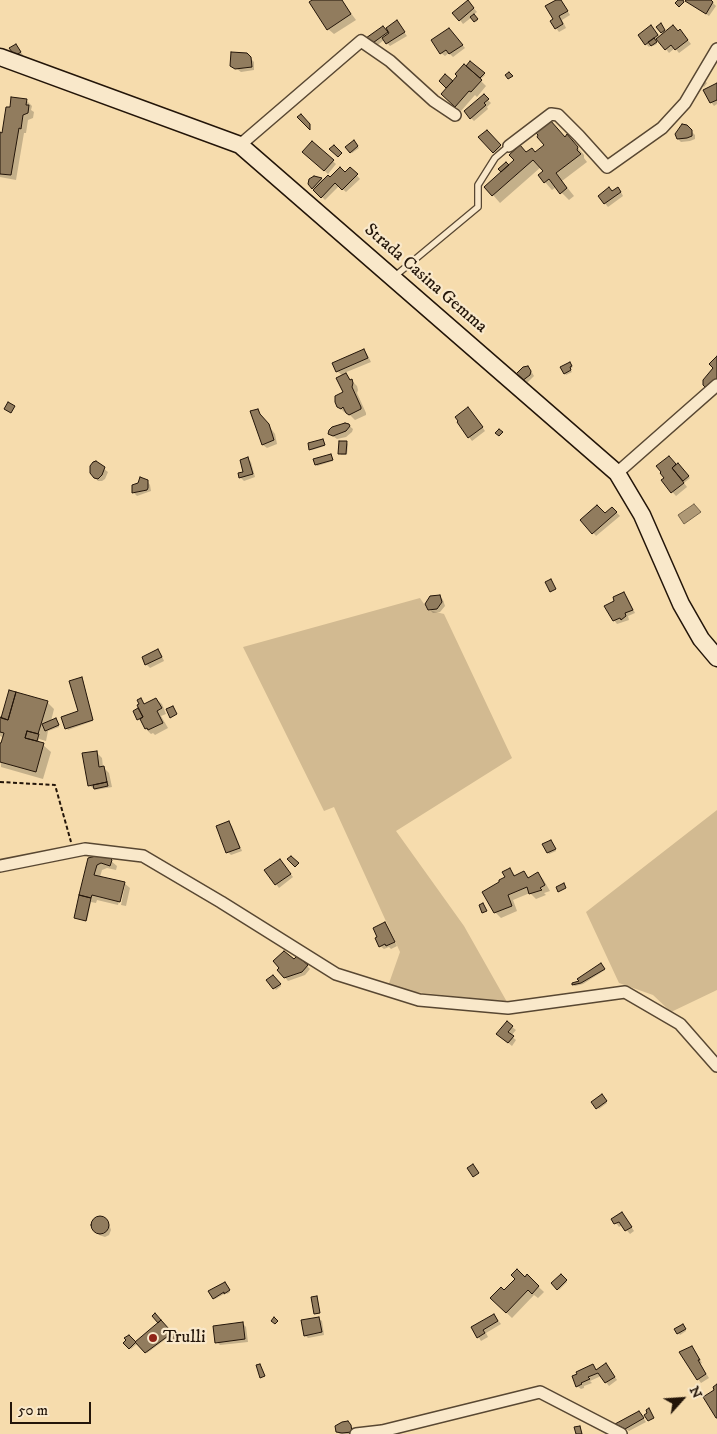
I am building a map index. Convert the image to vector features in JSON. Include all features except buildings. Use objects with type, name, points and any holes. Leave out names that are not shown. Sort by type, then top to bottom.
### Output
[{"type":"street","points":[[240,144],[361,41],[390,61],[434,101],[455,114]]},
{"type":"street","points":[[509,146],[551,114],[558,115],[607,167],[662,128],[685,103],[717,48]]},
{"type":"street","name":"Strada Casina Gemma","points":[[0,57],[240,144],[617,473],[642,515],[681,604],[701,640],[717,658]]},
{"type":"street","points":[[617,473],[717,385]]},
{"type":"street","points":[[0,866],[85,849],[143,856],[336,974],[418,1000],[508,1008],[625,992],[680,1024],[717,1066]]},
{"type":"street","points":[[356,1434],[382,1431],[540,1392],[621,1434]]},
{"type":"lane","points":[[394,278],[478,207],[478,185],[495,158],[509,146]]},
{"type":"path","points":[[0,782],[55,785],[74,851]]},
{"type":"shaded area","points":[[694,504],[701,512],[684,524],[678,515]]},
{"type":"shaded area","points":[[420,598],[428,610],[444,614],[512,758],[396,831],[464,926],[507,1002],[387,989],[400,952],[334,807],[324,811],[243,647]]},
{"type":"shaded area","points":[[717,810],[717,990],[671,1012],[653,995],[619,983],[586,912]]},
{"type":"place","name":"Trulli","points":[[153,1338]]}]
